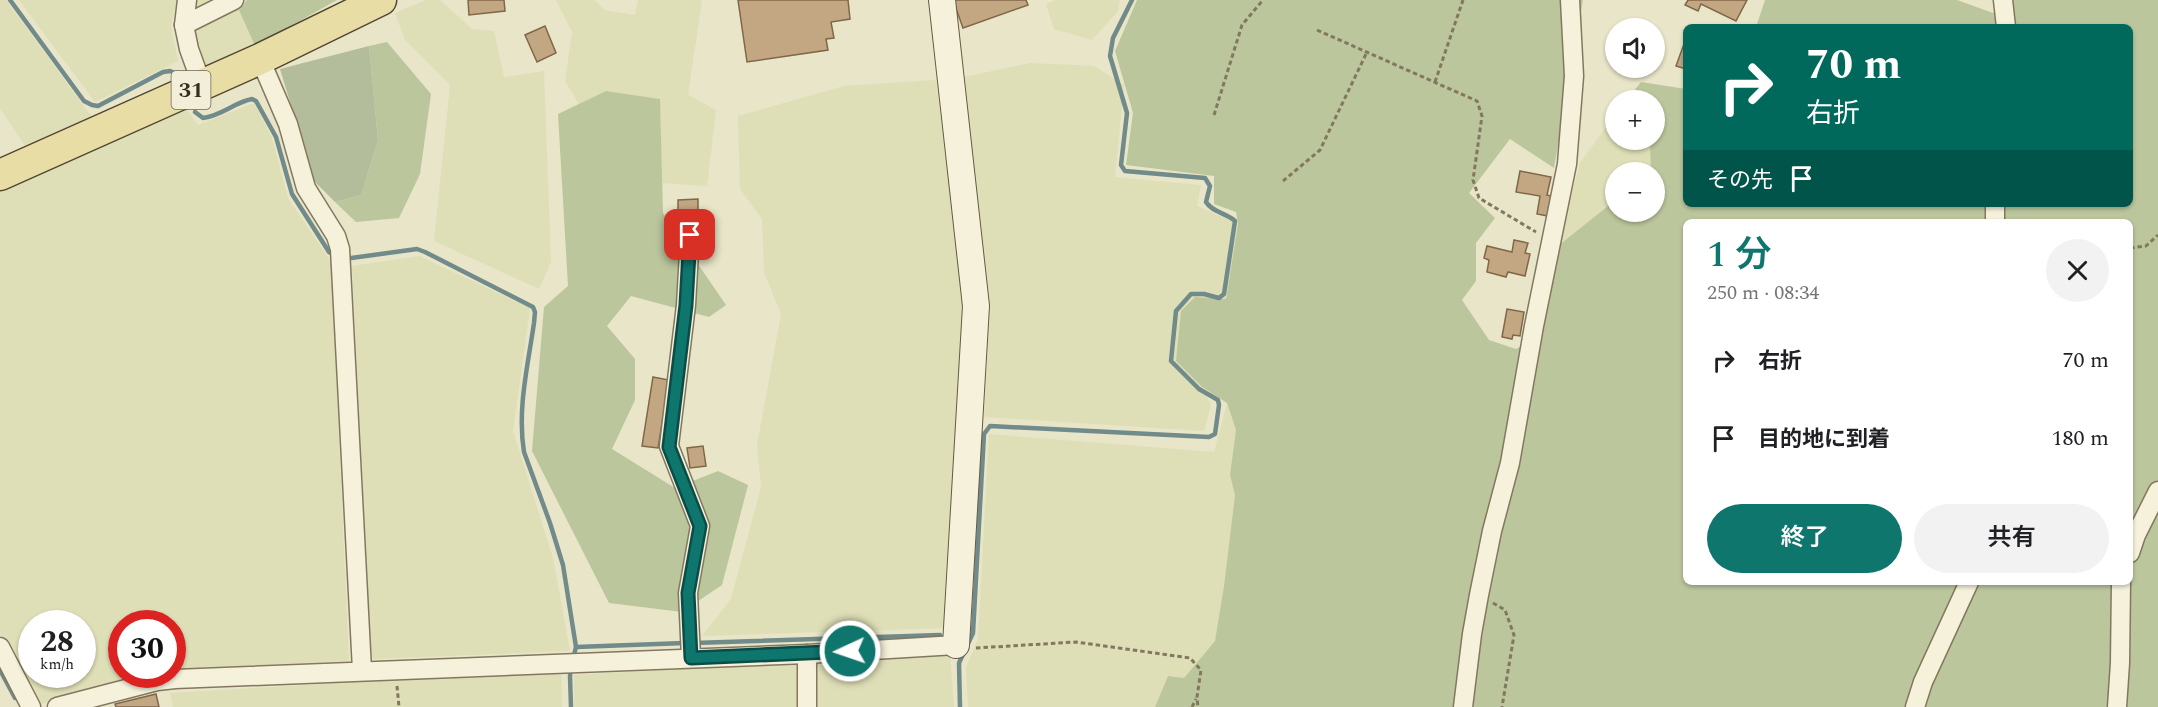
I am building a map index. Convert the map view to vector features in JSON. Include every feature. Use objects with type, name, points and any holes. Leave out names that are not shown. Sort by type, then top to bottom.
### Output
[{"type":"main road","name":"31","points":[[0,175],[260,59],[381,0]]},
{"type":"street","points":[[187,0],[184,25],[189,49],[202,85]]},
{"type":"street","points":[[184,25],[234,0]]},
{"type":"street","points":[[57,707],[157,681],[176,679],[967,646],[976,306],[942,0]]},
{"type":"street","points":[[1463,707],[1479,595],[1492,531],[1510,463],[1567,164],[1574,76],[1570,0]]},
{"type":"street","points":[[2003,0],[2006,24]]},
{"type":"street","points":[[260,59],[288,124],[306,188],[336,236],[341,257],[362,670]]},
{"type":"street","points":[[690,235],[686,305],[669,447],[700,526],[688,593],[691,658]]},
{"type":"street","points":[[2133,544],[2158,490]]},
{"type":"street","points":[[1915,707],[1923,682],[1969,585]]},
{"type":"street","points":[[2117,707],[2121,585]]},
{"type":"street","points":[[0,647],[31,707]]},
{"type":"street","points":[[807,654],[807,707]]},
{"type":"path","points":[[1214,115],[1242,25],[1263,0]]},
{"type":"path","points":[[1435,82],[1463,0]]},
{"type":"path","points":[[1317,30],[1477,100],[1482,116],[1473,180],[1479,198],[1551,240]]},
{"type":"path","points":[[1283,181],[1320,150],[1367,52]]},
{"type":"path","points":[[2133,248],[2146,246],[2158,235]]},
{"type":"path","points":[[1479,595],[1505,610],[1514,635],[1502,707]]},
{"type":"path","points":[[967,646],[1076,642],[1190,658],[1201,670],[1197,697],[1198,707]]},
{"type":"path","points":[[1192,707],[1197,697]]},
{"type":"green space","points":[[0,0],[6,0],[91,116],[27,149],[0,108]]},
{"type":"green space","points":[[19,0],[177,0],[171,26],[178,61],[95,102]]},
{"type":"green space","points":[[195,0],[247,0],[239,10],[255,46],[206,70],[192,17]]},
{"type":"green space","points":[[247,0],[337,0],[255,46],[239,10]]},
{"type":"green space","points":[[426,0],[440,0],[472,29],[494,31],[504,77],[544,71],[551,262],[539,289],[434,241],[450,85],[405,40],[395,13]]},
{"type":"green space","points":[[556,0],[595,0],[604,10],[635,15],[638,0],[702,0],[688,95],[716,110],[707,186],[662,183],[660,99],[606,91],[579,104],[565,81],[572,32]]},
{"type":"green space","points":[[1056,0],[1120,0],[1118,11],[1092,40],[1054,29],[1046,4]]},
{"type":"green space","points":[[1137,0],[1583,0],[1554,168],[1510,139],[1469,193],[1495,218],[1476,243],[1476,281],[1462,300],[1489,340],[1516,349],[1537,338],[1558,246],[1605,208],[1605,222],[1665,222],[1665,162],[1651,162],[1650,150],[1665,150],[1665,90],[1635,90],[1641,82],[1683,89],[1683,207],[2133,207],[2133,24],[1757,24],[1765,0],[1957,0],[1993,13],[2009,0],[2158,0],[2158,707],[1155,707],[1168,676],[1184,678],[1215,641],[1235,495],[1230,475],[1236,430],[1227,403],[1202,387],[1176,361],[1181,311],[1195,297],[1226,299],[1238,224],[1236,212],[1214,204],[1214,176],[1126,165],[1133,113],[1115,51]]},
{"type":"green space","points":[[387,42],[431,94],[420,174],[399,218],[356,222],[335,202],[361,195],[378,140],[369,46]]},
{"type":"green space","points":[[369,46],[378,140],[361,195],[335,202],[314,181],[280,69]]},
{"type":"green space","points":[[1030,63],[1094,66],[1124,85],[1115,177],[1201,185],[1197,206],[1238,224],[1226,299],[1195,297],[1176,361],[1202,387],[1211,405],[1204,431],[984,417],[990,305],[964,77]]},
{"type":"green space","points":[[936,80],[966,305],[949,628],[702,636],[731,599],[761,487],[757,445],[781,314],[764,272],[762,219],[740,189],[738,116],[844,86]]},
{"type":"green space","points":[[606,91],[660,99],[663,213],[726,305],[709,317],[631,296],[607,326],[635,359],[635,400],[612,449],[675,488],[718,471],[748,485],[722,585],[682,612],[609,603],[532,451],[544,307],[568,286],[558,114]]},
{"type":"green space","points":[[254,103],[272,138],[288,198],[331,262],[349,661],[186,668],[186,610],[108,610],[108,684],[96,688],[96,610],[18,610],[18,667],[0,633],[0,193],[187,110],[198,125]]},
{"type":"green space","points":[[1605,128],[1605,150],[1651,150],[1651,162],[1605,162],[1605,208],[1558,246],[1580,163]]},
{"type":"green space","points":[[419,256],[530,308],[513,431],[553,558],[570,651],[371,659],[352,266]]},
{"type":"green space","points":[[1227,404],[1236,430],[1230,475],[1235,494],[1224,586],[1215,641],[1184,678],[1168,676],[1155,707],[968,707],[966,668],[978,639],[989,434],[1214,452]]},
{"type":"green space","points":[[950,654],[954,707],[574,707],[574,675]]},
{"type":"green space","points":[[561,670],[562,707],[173,707],[170,693]]},
{"type":"green space","points":[[29,688],[95,688],[38,705]]},
{"type":"building","points":[[468,0],[504,0],[505,11],[469,15]]},
{"type":"building","points":[[738,0],[848,0],[850,19],[831,22],[834,38],[826,39],[828,50],[747,62]]},
{"type":"building","points":[[953,0],[1026,0],[1028,5],[963,28]]},
{"type":"building","points":[[1688,0],[1747,0],[1736,21],[1701,4],[1698,11],[1685,5]]},
{"type":"building","points":[[545,26],[556,53],[537,62],[525,35]]},
{"type":"building","points":[[1683,47],[1683,68],[1676,66]]},
{"type":"building","points":[[1520,171],[1551,177],[1547,195],[1551,196],[1548,216],[1537,214],[1540,196],[1516,192]]},
{"type":"building","points":[[698,199],[698,215],[678,215],[678,200]]},
{"type":"building","points":[[1514,240],[1528,243],[1525,253],[1530,254],[1525,276],[1508,272],[1506,277],[1487,272],[1489,260],[1484,258],[1487,246],[1512,252]]},
{"type":"building","points":[[1507,309],[1524,312],[1520,336],[1513,335],[1512,339],[1502,337]]},
{"type":"building","points":[[653,377],[669,380],[658,448],[642,446]]},
{"type":"building","points":[[703,446],[706,466],[690,468],[687,448]]},
{"type":"building","points":[[156,694],[159,707],[116,707],[115,704]]},
{"type":"waterway","points":[[10,0],[84,101],[92,105],[98,106],[163,72],[170,71],[181,75]]},
{"type":"waterway","points":[[960,707],[959,663],[973,633],[984,434],[990,426],[1209,437],[1215,434],[1218,400],[1199,389],[1171,361],[1176,311],[1191,294],[1204,294],[1219,298],[1224,294],[1235,221],[1206,202],[1210,186],[1205,178],[1125,171],[1121,165],[1127,113],[1110,56],[1113,38],[1132,0]]},
{"type":"waterway","points":[[195,112],[203,118],[210,117],[246,101],[252,99],[256,101],[276,137],[292,194],[329,252],[336,256]]},
{"type":"waterway","points":[[344,259],[417,249],[533,307],[535,312],[526,371],[522,436],[524,452],[563,565],[576,647],[573,659]]},
{"type":"waterway","points":[[694,643],[940,635]]},
{"type":"waterway","points":[[576,647],[685,643]]},
{"type":"waterway","points":[[571,667],[571,707]]},
{"type":"waterway","points":[[0,670],[15,698]]},
{"type":"route","points":[[690,235],[686,305],[669,447],[700,526],[688,593],[691,658],[850,651]]}]
